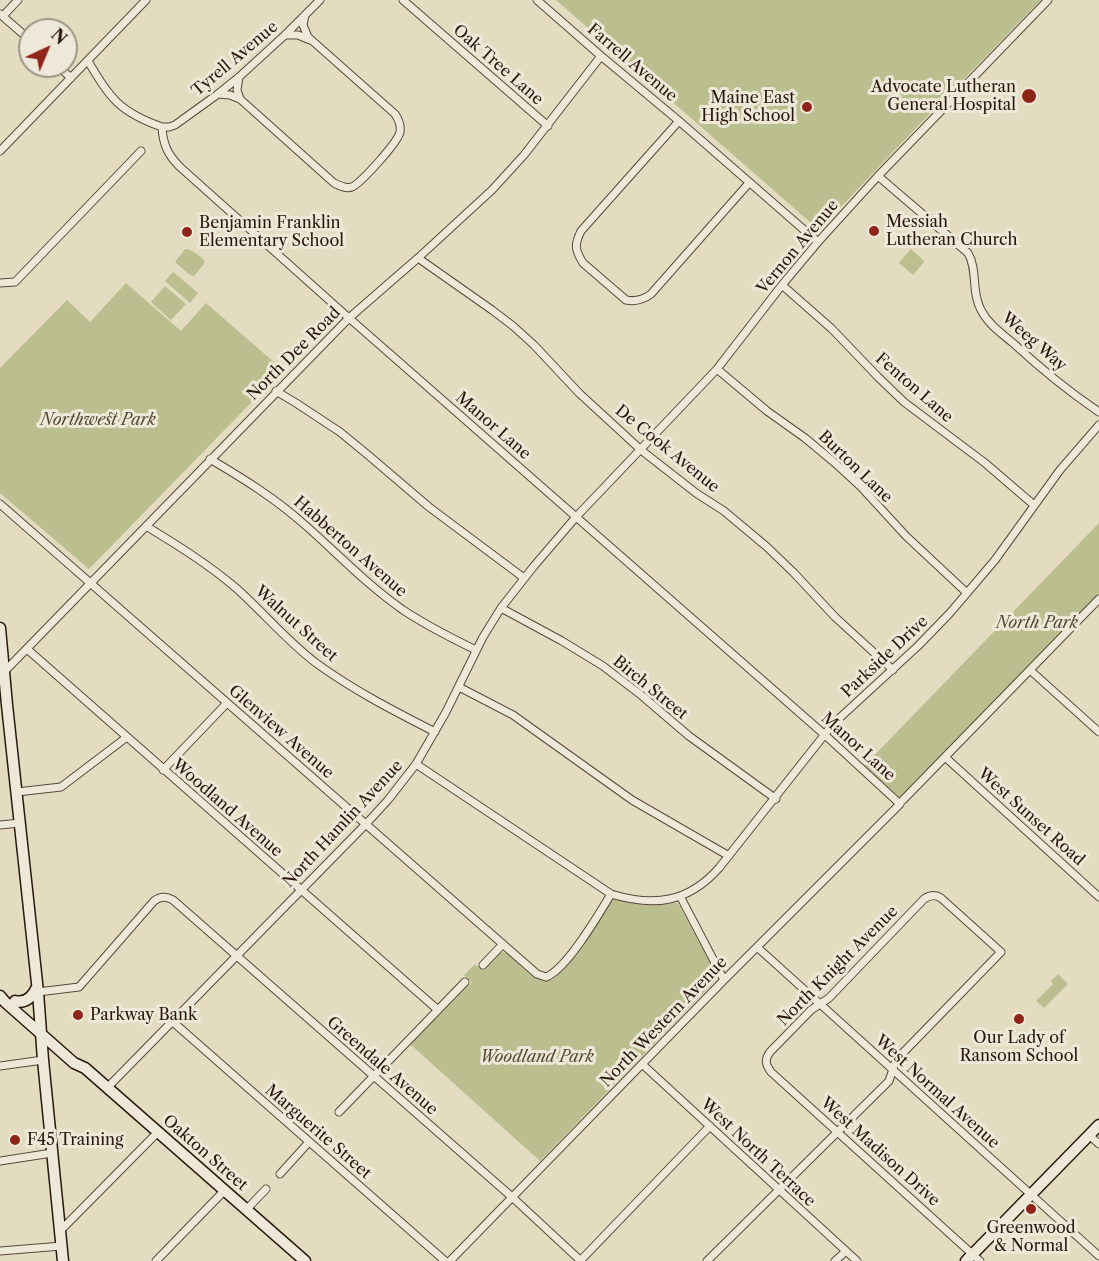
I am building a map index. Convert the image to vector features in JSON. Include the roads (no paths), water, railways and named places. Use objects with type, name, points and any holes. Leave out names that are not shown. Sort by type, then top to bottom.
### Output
[{"type":"main road","points":[[0,628],[38,990],[43,1064],[63,1261]]},
{"type":"main road","points":[[15,1001],[26,1000],[38,990]]},
{"type":"main road","name":"Oakton Street","points":[[0,994],[15,1001],[74,1063],[85,1068]]},
{"type":"main road","name":"Oakton Street","points":[[0,994],[5,1002],[77,1056],[85,1068],[107,1088],[305,1261]]},
{"type":"main road","points":[[43,1064],[66,1055]]},
{"type":"main road","points":[[972,1259],[1031,1194],[1099,1125]]},
{"type":"street","points":[[18,0],[1,15],[18,30]]},
{"type":"street","points":[[78,71],[146,0]]},
{"type":"street","name":"Tyrell Avenue","points":[[162,127],[169,128],[175,125],[218,94],[285,35],[320,0]]},
{"type":"street","name":"Oak Tree Lane","points":[[403,0],[548,126]]},
{"type":"street","name":"Farrell Avenue","points":[[537,0],[818,242]]},
{"type":"street","name":"Vernon Avenue","points":[[576,517],[717,369],[782,285],[878,176],[1048,0]]},
{"type":"street","points":[[305,15],[304,30],[314,44]]},
{"type":"street","points":[[218,94],[231,95],[240,99],[334,183],[347,188],[359,182],[398,138],[400,131],[398,119],[314,44],[303,37],[285,35]]},
{"type":"street","name":"North Dee Road","points":[[4,672],[349,318],[492,190],[548,126],[602,56]]},
{"type":"street","points":[[88,61],[119,105],[130,114],[162,127]]},
{"type":"street","points":[[239,77],[237,90],[240,99]]},
{"type":"street","points":[[0,151],[71,78]]},
{"type":"street","points":[[679,121],[581,231],[576,242],[583,263],[626,300],[645,299],[749,183]]},
{"type":"street","name":"Manor Lane","points":[[162,127],[163,142],[172,159],[349,318],[902,802]]},
{"type":"street","points":[[0,283],[15,282],[141,151]]},
{"type":"street","name":"Weeg Way","points":[[878,176],[968,253],[973,264],[977,302],[987,320],[1045,371],[1099,412]]},
{"type":"street","name":"De Cook Avenue","points":[[418,258],[513,326],[641,450],[759,541],[794,573],[848,630],[892,670]]},
{"type":"street","name":"Fenton Lane","points":[[782,285],[832,329],[897,396],[985,463],[1034,505]]},
{"type":"street","name":"Burton Lane","points":[[717,369],[766,411],[805,438],[835,463],[919,549],[967,593]]},
{"type":"street","points":[[276,391],[340,432],[429,507],[524,578]]},
{"type":"street","name":"Parkside Drive","points":[[680,896],[706,881],[719,868],[839,718],[936,628],[995,560],[1060,470],[1099,425]]},
{"type":"street","name":"Habberton Avenue","points":[[210,459],[289,511],[349,567],[402,609],[476,650]]},
{"type":"street","name":"Glenview Avenue","points":[[0,504],[537,974],[546,977],[554,973],[591,927],[611,894]]},
{"type":"street","name":"North Hamlin Avenue","points":[[107,1088],[366,824],[395,791],[416,764],[435,732],[476,650],[501,608],[576,517]]},
{"type":"street","name":"Walnut Street","points":[[146,526],[222,577],[300,650],[330,672],[363,694],[435,732]]},
{"type":"street","name":"North Western Avenue","points":[[450,1261],[1099,599]]},
{"type":"street","name":"Birch Street","points":[[501,608],[603,666],[688,736],[776,799]]},
{"type":"street","name":"Woodland Avenue","points":[[27,649],[438,1010]]},
{"type":"street","points":[[1030,670],[1099,732]]},
{"type":"street","points":[[459,687],[513,715],[632,800],[729,855]]},
{"type":"street","points":[[163,770],[227,703]]},
{"type":"street","points":[[17,792],[61,786],[127,737]]},
{"type":"street","name":"West Sunset Road","points":[[945,757],[1099,897]]},
{"type":"street","points":[[416,764],[611,894],[642,901],[664,901],[680,896],[724,980]]},
{"type":"street","points":[[0,825],[20,823]]},
{"type":"street","name":"North Knight Avenue","points":[[766,1061],[770,1053],[811,1010],[829,998],[924,899],[934,895],[941,898],[1001,952],[896,1060],[893,1070]]},
{"type":"street","name":"Greendale Avenue","points":[[38,990],[80,987],[154,901],[163,897],[173,900],[512,1197],[581,1261]]},
{"type":"street","points":[[483,965],[503,944]]},
{"type":"street","name":"West Normal Avenue","points":[[758,946],[1099,1256]]},
{"type":"street","points":[[339,1112],[465,982]]},
{"type":"street","name":"Marguerite Street","points":[[173,1022],[445,1261]]},
{"type":"street","name":"West Madison Drive","points":[[766,1061],[771,1072],[972,1259]]},
{"type":"street","points":[[0,1066],[43,1064]]},
{"type":"street","name":"West North Terrace","points":[[642,1064],[857,1261]]},
{"type":"street","points":[[707,1261],[888,1081],[893,1070]]},
{"type":"street","points":[[581,1261],[710,1126]]},
{"type":"street","points":[[61,1230],[158,1132]]},
{"type":"street","points":[[1089,1135],[1099,1144]]},
{"type":"street","points":[[280,1174],[309,1142]]},
{"type":"street","points":[[0,1161],[52,1153]]},
{"type":"street","points":[[247,1209],[266,1189]]},
{"type":"street","points":[[156,1261],[225,1190]]},
{"type":"street","points":[[0,1251],[62,1246]]},
{"type":"street","points":[[836,1261],[846,1251]]},
{"type":"place","name":"Advocate Lutheran General Hospital","points":[[1029,96]]},
{"type":"place","name":"Maine East High School","points":[[807,107]]},
{"type":"place","name":"Messiah Lutheran Church","points":[[874,231]]},
{"type":"place","name":"Benjamin Franklin Elementary School","points":[[187,232]]},
{"type":"place","name":"Parkway Bank","points":[[78,1015]]},
{"type":"place","name":"Our Lady of Ransom School","points":[[1019,1019]]},
{"type":"place","name":"F45 Training","points":[[15,1140]]},
{"type":"place","name":"Greenwood & Normal","points":[[1031,1209]]},
{"type":"park label","name":"Northwest Park","points":[[98,420]]},
{"type":"park label","name":"North Park","points":[[1037,623]]},
{"type":"park label","name":"Woodland Park","points":[[537,1057]]}]
